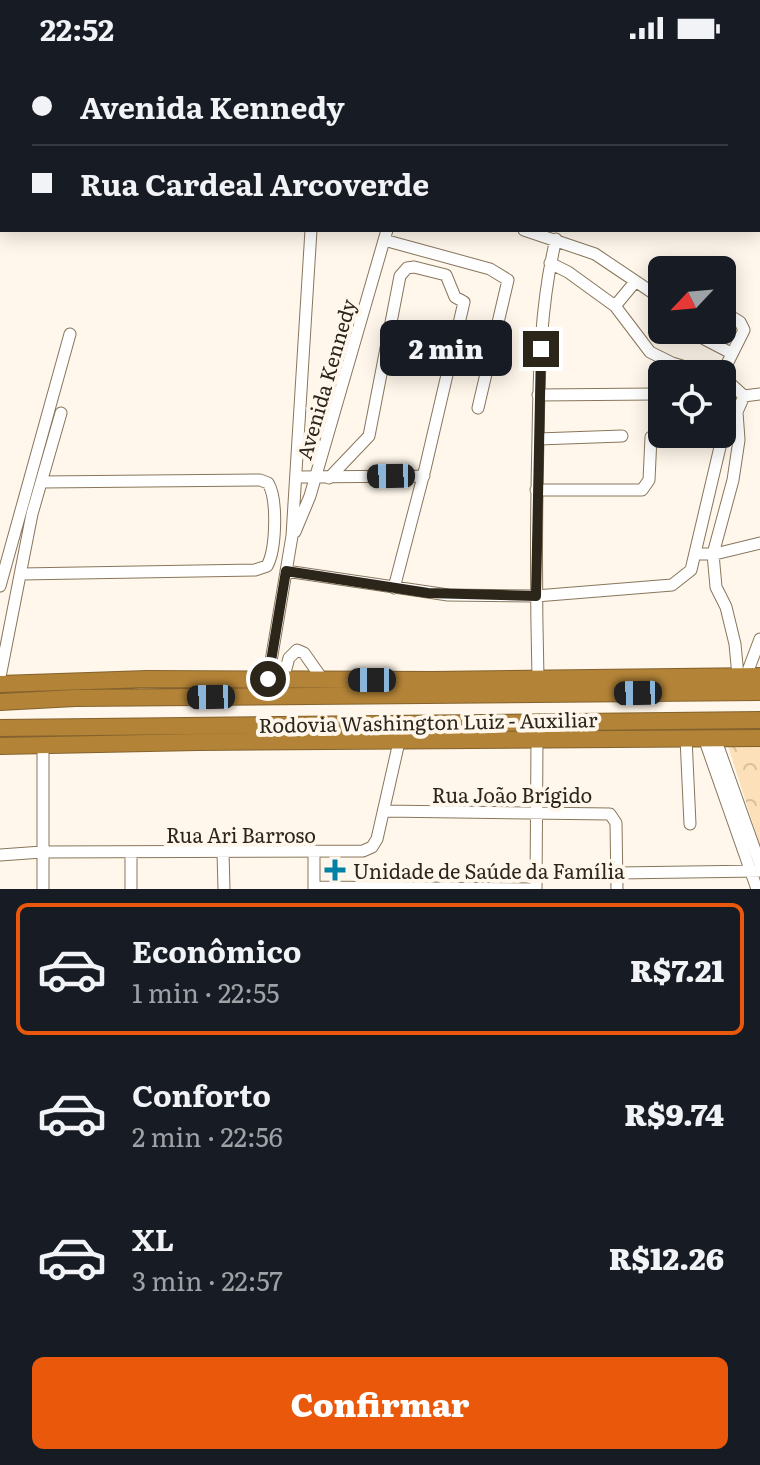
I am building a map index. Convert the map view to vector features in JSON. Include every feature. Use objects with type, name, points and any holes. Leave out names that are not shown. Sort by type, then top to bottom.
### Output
[{"type":"highway","name":"Rodovia Washington Luiz - Auxiliar","points":[[0,684],[70,680],[748,676]]},
{"type":"highway","points":[[433,680],[527,693]]},
{"type":"highway","points":[[0,702],[75,698],[760,692]]},
{"type":"highway","points":[[0,728],[760,720]]},
{"type":"highway","name":"Rodovia Washington Luiz - Auxiliar","points":[[0,746],[760,738]]},
{"type":"street","name":"Avenida Kennedy","points":[[276,679],[297,477],[311,232]]},
{"type":"street","points":[[531,232],[606,260],[648,290]]},
{"type":"street","name":"Avenida Kennedy","points":[[292,536],[303,517],[316,478],[386,235]]},
{"type":"street","points":[[386,235],[490,269],[508,280],[478,408]]},
{"type":"street","points":[[538,678],[538,395],[542,327],[556,239]]},
{"type":"street","points":[[550,263],[568,272],[615,306],[650,352],[666,360]]},
{"type":"street","points":[[329,478],[369,436],[400,276],[407,268],[414,267],[446,275],[455,297],[464,302],[424,476],[394,588]]},
{"type":"street","points":[[615,306],[635,282]]},
{"type":"street","points":[[728,360],[744,330],[736,320]]},
{"type":"street","points":[[0,586],[70,334]]},
{"type":"street","points":[[714,344],[731,353]]},
{"type":"street","points":[[736,389],[760,394]]},
{"type":"street","points":[[741,392],[733,480],[713,554],[716,587],[726,607],[735,644],[748,676]]},
{"type":"street","points":[[538,395],[648,394]]},
{"type":"street","points":[[0,677],[42,482],[61,413]]},
{"type":"street","points":[[538,439],[622,436]]},
{"type":"street","points":[[536,490],[642,490],[649,480],[650,448]]},
{"type":"street","points":[[286,571],[448,595],[536,596],[672,585],[691,570],[720,448]]},
{"type":"street","points":[[297,477],[424,476]]},
{"type":"street","points":[[21,574],[255,570],[267,566],[271,557],[275,500],[268,483],[260,480],[42,482]]},
{"type":"street","points":[[696,554],[713,554],[760,543]]},
{"type":"street","points":[[748,676],[760,639]]},
{"type":"street","points":[[276,679],[290,654],[297,650],[307,657],[323,680]]},
{"type":"street","points":[[686,738],[690,824]]},
{"type":"street","points":[[709,738],[757,869],[757,889]]},
{"type":"street","points":[[314,852],[314,888],[536,889],[537,740]]},
{"type":"street","name":"Rua Ari Barroso","points":[[0,855],[368,849],[377,839],[399,742]]},
{"type":"street","points":[[43,744],[43,889]]},
{"type":"street","name":"Rua João Brígido","points":[[384,811],[610,814],[616,823],[617,889]]},
{"type":"street","points":[[131,852],[131,889]]},
{"type":"street","points":[[223,852],[224,889]]},
{"type":"street","points":[[617,873],[757,869]]},
{"type":"green space","points":[[728,746],[760,747],[760,846]]},
{"type":"place","name":"Unidade de Saúde da Família","points":[[335,870]]},
{"type":"route","points":[[268,679],[286,571],[428,593],[536,596],[541,349]]}]
